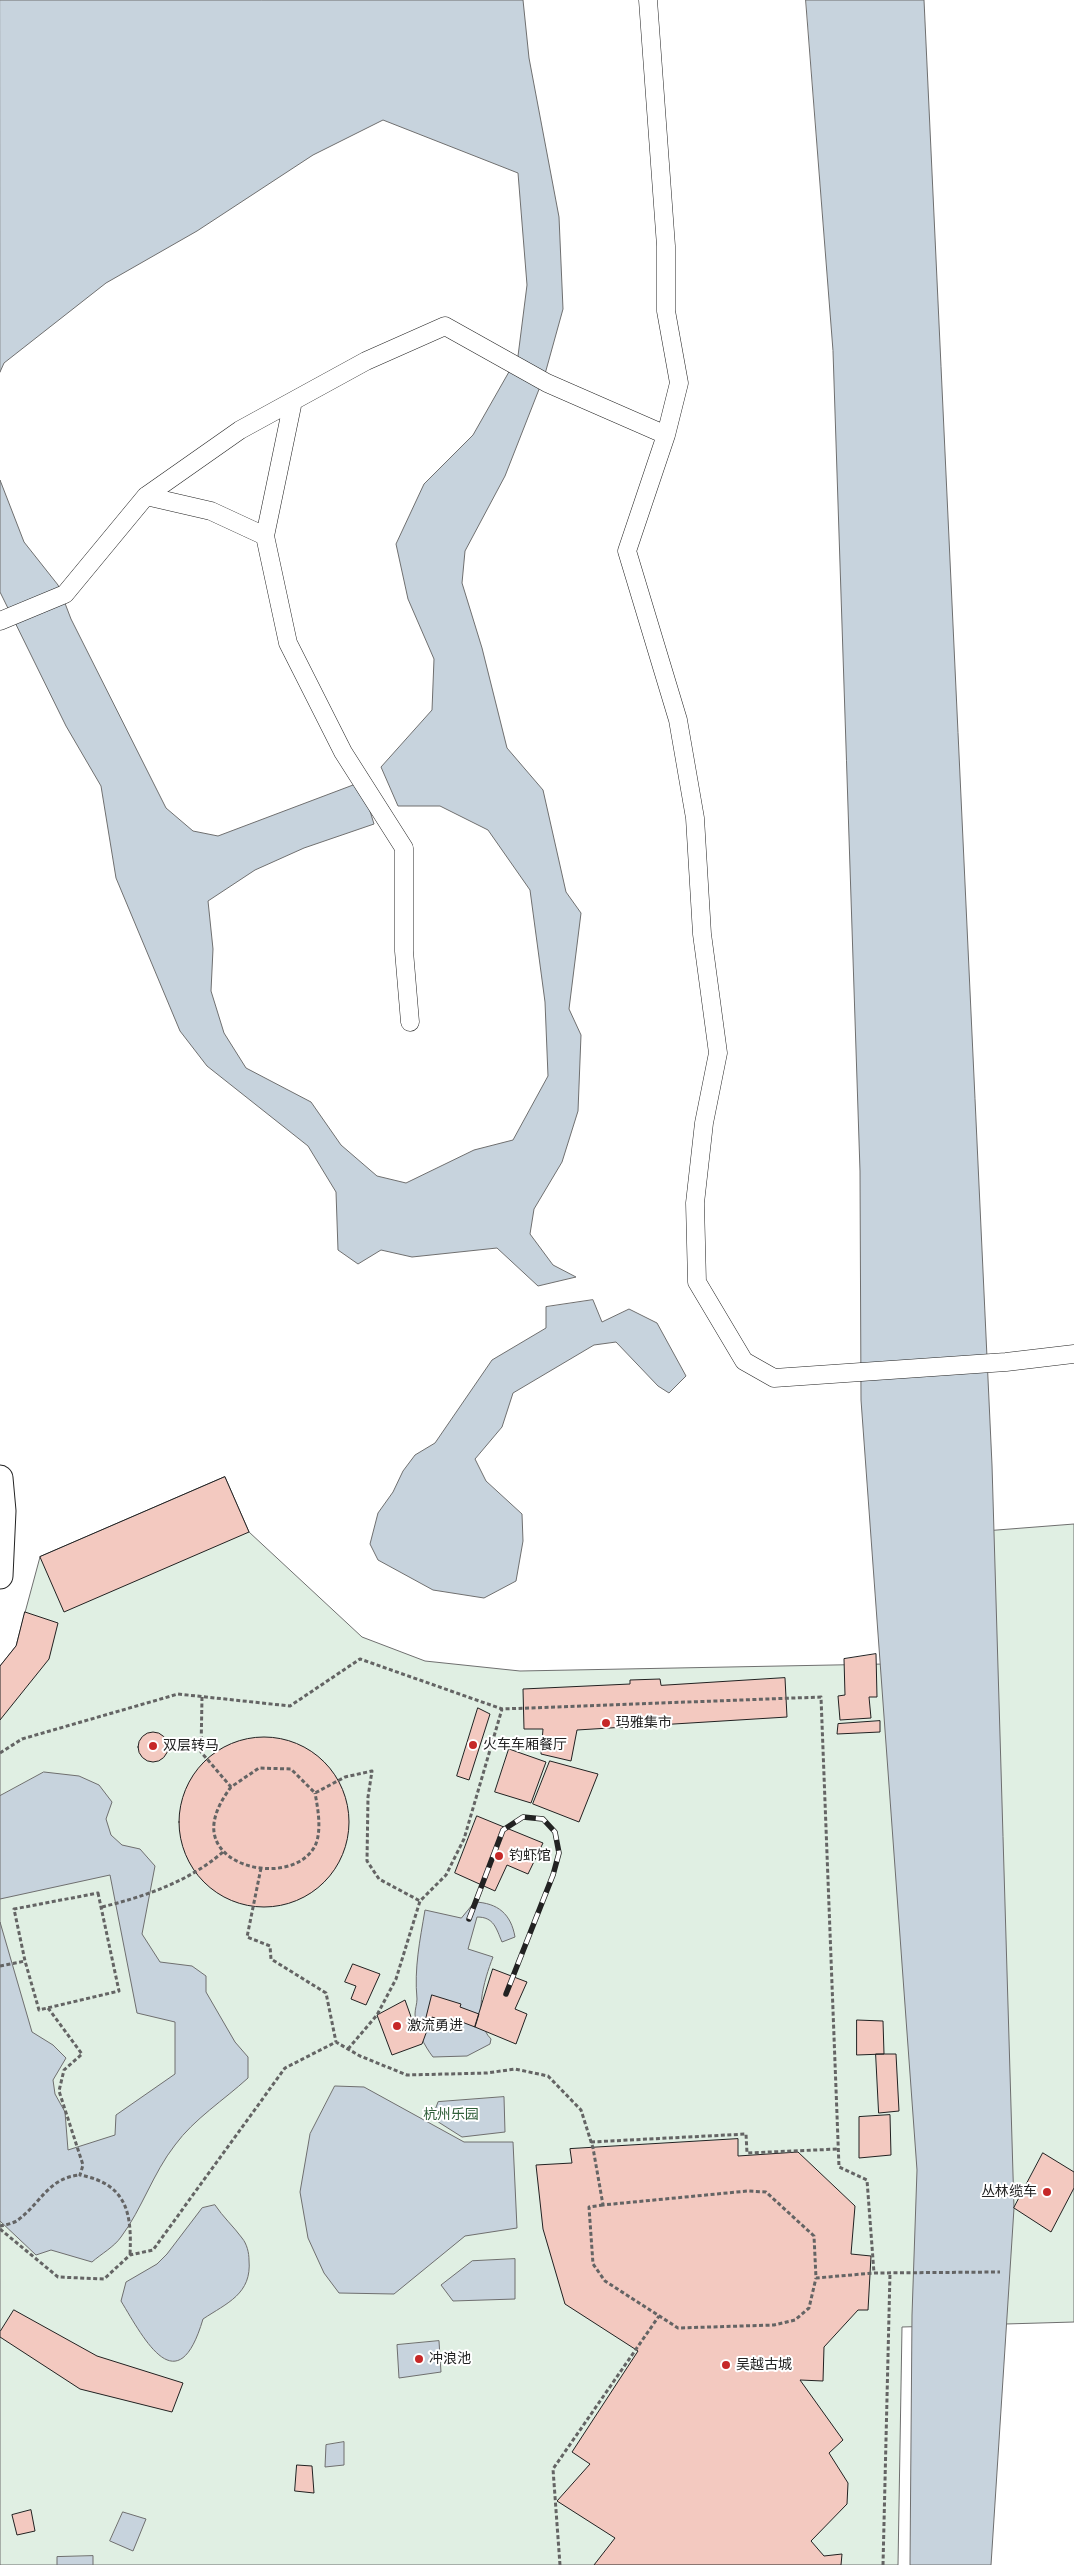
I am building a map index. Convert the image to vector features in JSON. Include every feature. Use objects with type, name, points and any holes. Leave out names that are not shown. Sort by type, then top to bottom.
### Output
[{"type":"main road","points":[[0,1478],[3,1511],[0,1576]]},
{"type":"street","points":[[648,0],[666,246],[666,311],[679,383],[666,435],[627,550],[678,720],[695,818],[702,934],[718,1053],[704,1123],[696,1203],[697,1282],[744,1361],[774,1378],[1006,1362],[1074,1354]]},
{"type":"street","points":[[2,621],[65,594],[146,496],[240,430],[366,361],[445,326],[547,383],[666,435]]},
{"type":"street","points":[[293,401],[265,536],[288,643],[343,752],[404,848],[404,951],[410,1022]]},
{"type":"street","points":[[146,496],[211,511],[265,536]]},
{"type":"path","points":[[0,1752],[22,1739],[178,1694],[290,1706],[360,1658],[502,1709],[821,1697],[839,2167],[867,2180],[874,2273]]},
{"type":"path","points":[[202,1697],[201,1752],[231,1787]]},
{"type":"path","points":[[348,2049],[377,2014],[396,1979],[420,1901],[446,1875],[464,1839],[502,1709]]},
{"type":"path","points":[[259,1768],[292,1769],[316,1793],[319,1821],[315,1846],[298,1864],[271,1870],[248,1866],[223,1852],[214,1832],[219,1803],[231,1787],[259,1768]]},
{"type":"path","points":[[316,1793],[345,1777],[372,1772],[368,1797],[367,1861],[379,1879],[420,1901]]},
{"type":"path","points":[[102,1907],[148,1895],[207,1866],[223,1852]]},
{"type":"path","points":[[261,1868],[247,1937],[270,1946],[271,1959],[326,1993],[336,2042],[407,2075],[487,2073],[514,2069],[548,2076],[581,2110],[591,2142],[604,2205]]},
{"type":"path","points":[[98,1893],[102,1907],[119,1991],[39,2010],[24,1961],[14,1909],[98,1893]]},
{"type":"path","points":[[0,1966],[24,1961]]},
{"type":"path","points":[[48,2008],[82,2054],[64,2070],[59,2091],[83,2165],[80,2175]]},
{"type":"path","points":[[130,2255],[132,2227],[127,2206],[98,2178],[80,2175],[66,2176],[54,2183],[17,2221],[0,2228],[58,2277],[104,2279],[130,2255],[153,2250],[285,2068],[336,2042]]},
{"type":"path","points":[[591,2142],[746,2134],[747,2153],[838,2149]]},
{"type":"path","points":[[748,2191],[766,2192],[814,2236],[816,2278],[810,2308],[795,2320],[781,2323],[716,2328],[678,2328],[605,2281],[593,2264],[589,2207],[604,2205],[748,2191]]},
{"type":"path","points":[[816,2278],[874,2273],[1000,2272]]},
{"type":"path","points":[[883,2565],[890,2273]]},
{"type":"path","points":[[560,2565],[553,2469],[659,2316]]},
{"type":"green space","name":"杭州乐园","points":[[225,1477],[249,1532],[362,1637],[425,1661],[520,1671],[937,1663],[933,1535],[1074,1524],[1074,2322],[902,2327],[898,2565],[0,2565],[0,1666],[16,1646],[40,1557]]},
{"type":"shaded area","points":[[0,0],[523,0],[529,58],[559,217],[563,309],[545,374],[505,476],[465,551],[462,583],[482,648],[507,748],[543,790],[566,892],[581,913],[569,1009],[581,1035],[578,1111],[562,1162],[534,1209],[530,1234],[553,1265],[576,1277],[538,1286],[497,1248],[412,1257],[381,1250],[358,1264],[338,1250],[336,1192],[308,1146],[207,1066],[180,1031],[116,878],[101,786],[66,726],[0,592],[0,480],[24,542],[58,585],[71,619],[166,808],[193,831],[218,836],[361,782],[374,824],[304,848],[255,870],[208,901],[213,949],[211,991],[224,1033],[246,1068],[311,1102],[341,1145],[377,1176],[406,1183],[474,1150],[513,1140],[548,1076],[545,1002],[530,890],[488,830],[440,806],[398,806],[381,767],[432,710],[434,659],[408,599],[396,544],[424,484],[473,435],[518,356],[527,285],[518,173],[383,120],[313,155],[197,231],[106,283],[4,363],[0,372]]},
{"type":"shaded area","points":[[806,0],[924,0],[992,1465],[1014,2208],[991,2565],[910,2565],[912,2315],[917,2170],[861,1400],[860,1171],[833,351]]},
{"type":"shaded area","points":[[593,1300],[602,1322],[629,1309],[657,1323],[686,1376],[669,1393],[658,1386],[616,1342],[594,1345],[513,1393],[502,1427],[475,1459],[486,1481],[522,1514],[523,1541],[516,1581],[484,1598],[433,1590],[378,1560],[370,1544],[378,1513],[393,1492],[403,1471],[415,1455],[435,1443],[492,1360],[546,1328],[546,1307]]},
{"type":"shaded area","points":[[44,1772],[79,1776],[99,1785],[112,1802],[106,1819],[111,1835],[122,1845],[140,1849],[155,1866],[142,1934],[160,1962],[192,1966],[206,1976],[206,1992],[235,2042],[248,2057],[248,2078],[200,2118],[183,2136],[160,2167],[135,2215],[121,2237],[92,2262],[51,2250],[36,2255],[0,2221],[0,1922],[32,2032],[53,2045],[66,2058],[53,2080],[55,2094],[65,2112],[68,2150],[115,2135],[116,2115],[175,2074],[175,2022],[137,2013],[110,1875],[0,1899],[0,1796]]},
{"type":"shaded area","points":[[475,1902],[497,1907],[502,1911],[510,1922],[515,1937],[502,1942],[491,1921],[483,1917],[477,1917],[468,1949],[493,1957],[483,1988],[481,2011],[485,2031],[491,2039],[490,2044],[467,2056],[433,2057],[421,2037],[415,2014],[419,1943],[425,1910],[461,1918]]},
{"type":"shaded area","points":[[335,2086],[364,2087],[464,2142],[513,2142],[517,2228],[465,2236],[394,2294],[339,2293],[324,2273],[308,2238],[300,2192],[310,2134]]},
{"type":"shaded area","points":[[504,2097],[505,2132],[462,2137],[432,2118],[438,2102]]},
{"type":"shaded area","points":[[215,2205],[244,2240],[248,2252],[249,2272],[242,2289],[236,2296],[203,2319],[193,2344],[183,2358],[172,2361],[162,2357],[151,2347],[140,2333],[121,2301],[126,2282],[157,2264],[167,2254],[202,2208]]},
{"type":"shaded area","points":[[515,2259],[515,2299],[453,2301],[441,2285],[472,2261]]},
{"type":"shaded area","name":"冲浪池","points":[[439,2341],[441,2372],[399,2378],[397,2345]]},
{"type":"shaded area","points":[[344,2442],[344,2465],[325,2467],[326,2445]]},
{"type":"shaded area","points":[[123,2512],[146,2519],[133,2551],[110,2541]]},
{"type":"shaded area","points":[[93,2556],[93,2565],[57,2565],[57,2557]]},
{"type":"building","points":[[225,1477],[249,1532],[64,1612],[40,1557]]},
{"type":"building","points":[[25,1612],[58,1623],[49,1659],[0,1720],[0,1666],[16,1646]]},
{"type":"building","points":[[876,1654],[877,1697],[869,1697],[871,1718],[840,1720],[838,1696],[845,1695],[844,1659]]},
{"type":"building","name":"玛雅集市","points":[[785,1678],[787,1717],[577,1730],[571,1761],[541,1754],[543,1729],[524,1729],[523,1689],[630,1684],[630,1680],[660,1679],[661,1685]]},
{"type":"building","name":"火车车厢餐厅","points":[[478,1708],[490,1714],[469,1780],[457,1776]]},
{"type":"building","points":[[880,1721],[880,1732],[837,1734],[838,1724]]},
{"type":"building","name":"双层转马","points":[[153,1732],[164,1736],[168,1747],[164,1758],[153,1762],[142,1758],[138,1747],[142,1736]]},
{"type":"building","points":[[272,1737],[297,1743],[318,1756],[330,1768],[346,1797],[349,1822],[348,1839],[343,1855],[330,1876],[318,1888],[289,1904],[256,1907],[231,1901],[210,1888],[198,1876],[182,1847],[179,1814],[185,1789],[198,1768],[210,1756],[239,1740]]},
{"type":"building","points":[[509,1749],[546,1762],[531,1803],[495,1792]]},
{"type":"building","points":[[550,1761],[598,1774],[579,1822],[533,1804]]},
{"type":"building","name":"钓虾馆","points":[[477,1816],[543,1843],[528,1874],[507,1865],[495,1891],[455,1873]]},
{"type":"building","points":[[353,1964],[380,1974],[366,2005],[351,1999],[356,1986],[345,1982]]},
{"type":"building","points":[[493,1969],[527,1982],[515,2009],[527,2014],[516,2044],[475,2027]]},
{"type":"building","name":"激流勇进","points":[[432,1995],[461,2004],[460,2007],[479,2014],[475,2027],[454,2019],[452,2024],[432,2017],[422,2044],[392,2055],[377,2015],[405,2000],[415,2028],[424,2024]]},
{"type":"building","points":[[857,2020],[883,2021],[884,2054],[857,2055]]},
{"type":"building","points":[[876,2054],[896,2054],[899,2111],[879,2113]]},
{"type":"building","points":[[890,2115],[891,2155],[859,2158],[859,2117]]},
{"type":"building","name":"吴越古城","points":[[738,2139],[738,2156],[798,2152],[855,2206],[851,2254],[871,2256],[868,2310],[858,2310],[824,2347],[823,2381],[800,2380],[843,2440],[829,2453],[848,2483],[847,2504],[811,2541],[824,2556],[842,2554],[841,2565],[594,2565],[615,2538],[557,2501],[590,2464],[572,2452],[638,2351],[565,2304],[543,2229],[536,2165],[572,2163],[570,2149]]},
{"type":"building","name":"丛林缆车","points":[[1043,2153],[1074,2172],[1074,2188],[1051,2232],[1014,2208]]},
{"type":"building","points":[[14,2310],[97,2356],[183,2383],[172,2412],[80,2389],[0,2337],[0,2332]]},
{"type":"building","points":[[297,2465],[312,2466],[314,2493],[295,2491]]},
{"type":"building","points":[[31,2510],[35,2531],[17,2535],[12,2515]]},
{"type":"railway","points":[[469,1919],[503,1830],[523,1817],[543,1819],[555,1832],[559,1853],[553,1875],[506,1994]]},
{"type":"place","name":"玛雅集市","points":[[606,1723]]},
{"type":"place","name":"火车车厢餐厅","points":[[473,1745]]},
{"type":"place","name":"双层转马","points":[[153,1746]]},
{"type":"place","name":"钓虾馆","points":[[499,1856]]},
{"type":"place","name":"激流勇进","points":[[397,2026]]},
{"type":"place","name":"丛林缆车","points":[[1047,2192]]},
{"type":"place","name":"冲浪池","points":[[419,2359]]},
{"type":"place","name":"吴越古城","points":[[726,2365]]}]
